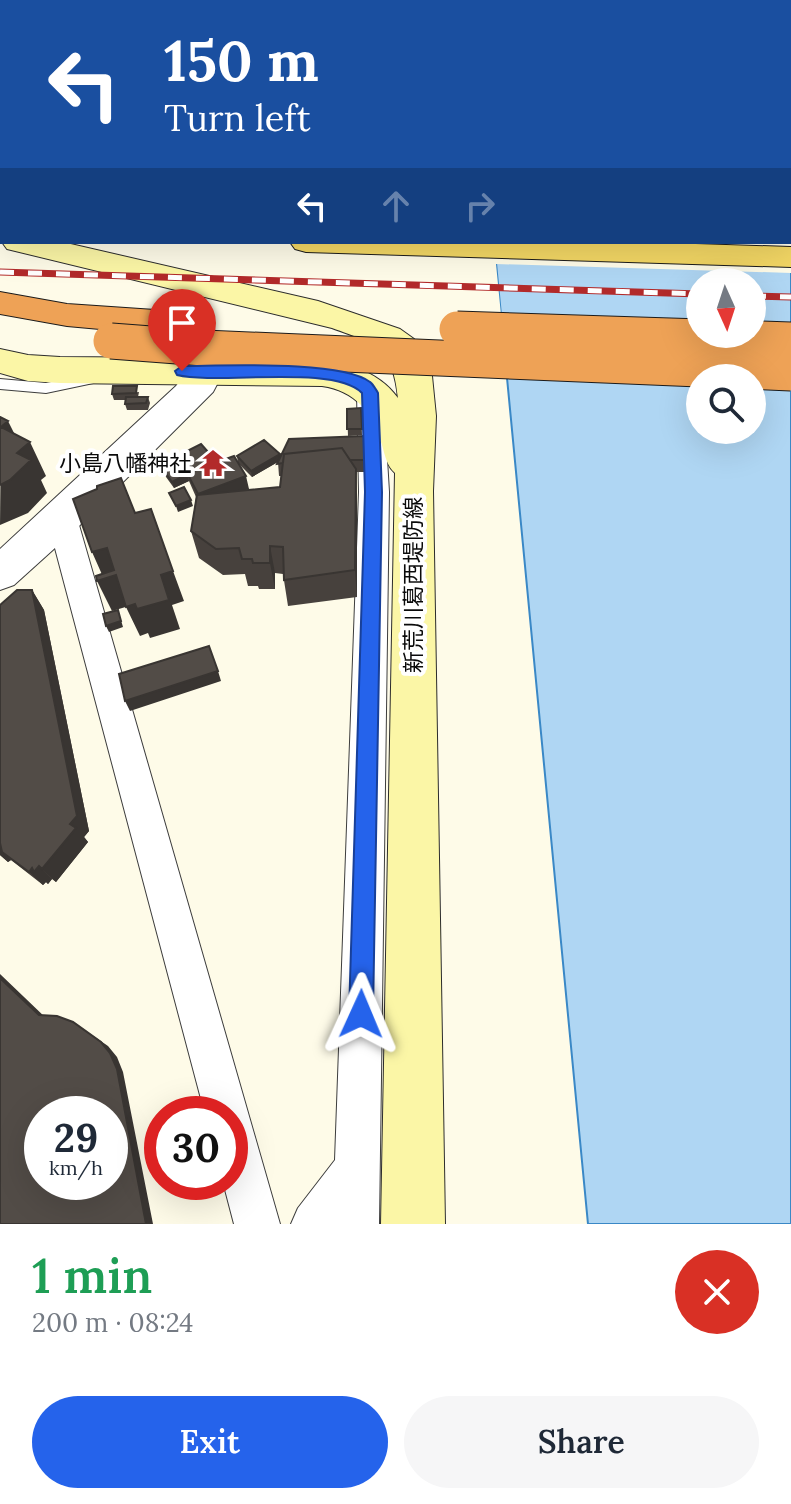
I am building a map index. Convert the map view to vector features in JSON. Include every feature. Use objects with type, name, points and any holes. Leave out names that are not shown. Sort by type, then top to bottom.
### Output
[{"type":"highway","points":[[0,303],[67,315],[155,322],[559,331],[791,340]]},
{"type":"highway","points":[[0,322],[110,356],[220,349],[791,373]]},
{"type":"main road","points":[[26,244],[319,313],[372,331],[401,348],[390,369],[367,389]]},
{"type":"main road","points":[[371,244],[791,257]]},
{"type":"main road","name":"新荒川葛西堤防線","points":[[401,348],[412,369],[417,446],[413,491],[413,1224]]},
{"type":"main road","points":[[0,361],[28,368],[110,356],[207,371],[298,372],[339,377],[367,389],[386,409],[400,438],[413,491]]},
{"type":"street","points":[[0,573],[62,518],[195,389],[207,371]]},
{"type":"street","points":[[356,1224],[373,508],[367,389]]},
{"type":"street","points":[[62,518],[222,1096]]},
{"type":"street","points":[[314,1224],[357,1168]]},
{"type":"street","points":[[248,1191],[257,1224]]},
{"type":"lane","points":[[0,384],[46,388],[98,378],[110,356]]},
{"type":"water","points":[[494,244],[791,244],[791,1224],[588,1224]]},
{"type":"pier","points":[[490,244],[791,244],[791,273],[766,272],[766,268],[686,270],[496,264],[501,315],[497,314]]},
{"type":"building","points":[[113,386],[137,386],[136,393],[112,394]]},
{"type":"building","points":[[126,397],[148,397],[146,403],[125,404]]},
{"type":"building","points":[[361,408],[362,429],[347,429],[347,409]]},
{"type":"building","points":[[0,417],[8,421],[1,427],[30,442],[17,453],[31,460],[0,485]]},
{"type":"building","points":[[364,436],[364,460],[350,460],[342,448],[284,454],[283,463],[277,464],[289,439]]},
{"type":"building","points":[[264,440],[280,454],[251,471],[237,456]]},
{"type":"building","points":[[201,444],[217,462],[194,471],[181,454]]},
{"type":"building","points":[[342,448],[356,469],[355,570],[284,580],[283,547],[270,546],[270,563],[253,563],[252,559],[242,559],[239,548],[216,549],[191,531],[197,495],[280,487],[284,454]]},
{"type":"building","points":[[234,456],[246,476],[198,494],[187,473]]},
{"type":"building","points":[[180,463],[188,474],[172,482],[164,471]]},
{"type":"building","points":[[121,478],[135,513],[151,509],[173,571],[161,575],[169,600],[137,609],[135,604],[126,607],[116,575],[97,581],[96,576],[114,570],[107,548],[92,552],[73,499]]},
{"type":"building","points":[[184,487],[191,500],[176,506],[169,493]]},
{"type":"building","points":[[17,590],[32,590],[77,816],[70,824],[76,828],[42,869],[39,866],[34,872],[32,868],[29,872],[2,852],[0,843],[0,605]]},
{"type":"building","points":[[118,610],[121,621],[106,626],[103,614]]},
{"type":"building","points":[[209,646],[218,671],[125,701],[119,674]]},
{"type":"building","points":[[0,978],[39,1015],[57,1016],[73,1022],[101,1042],[117,1069],[122,1096],[24,1096],[24,1200],[128,1200],[128,1128],[146,1224],[0,1224]]},
{"type":"railway","points":[[0,272],[686,294]]},
{"type":"railway","points":[[766,296],[791,297]]},
{"type":"place","name":"小島八幡神社","points":[[213,463]]},
{"type":"route","points":[[182,371],[298,372],[350,380],[365,386],[370,393],[374,492],[361,1014]]}]
